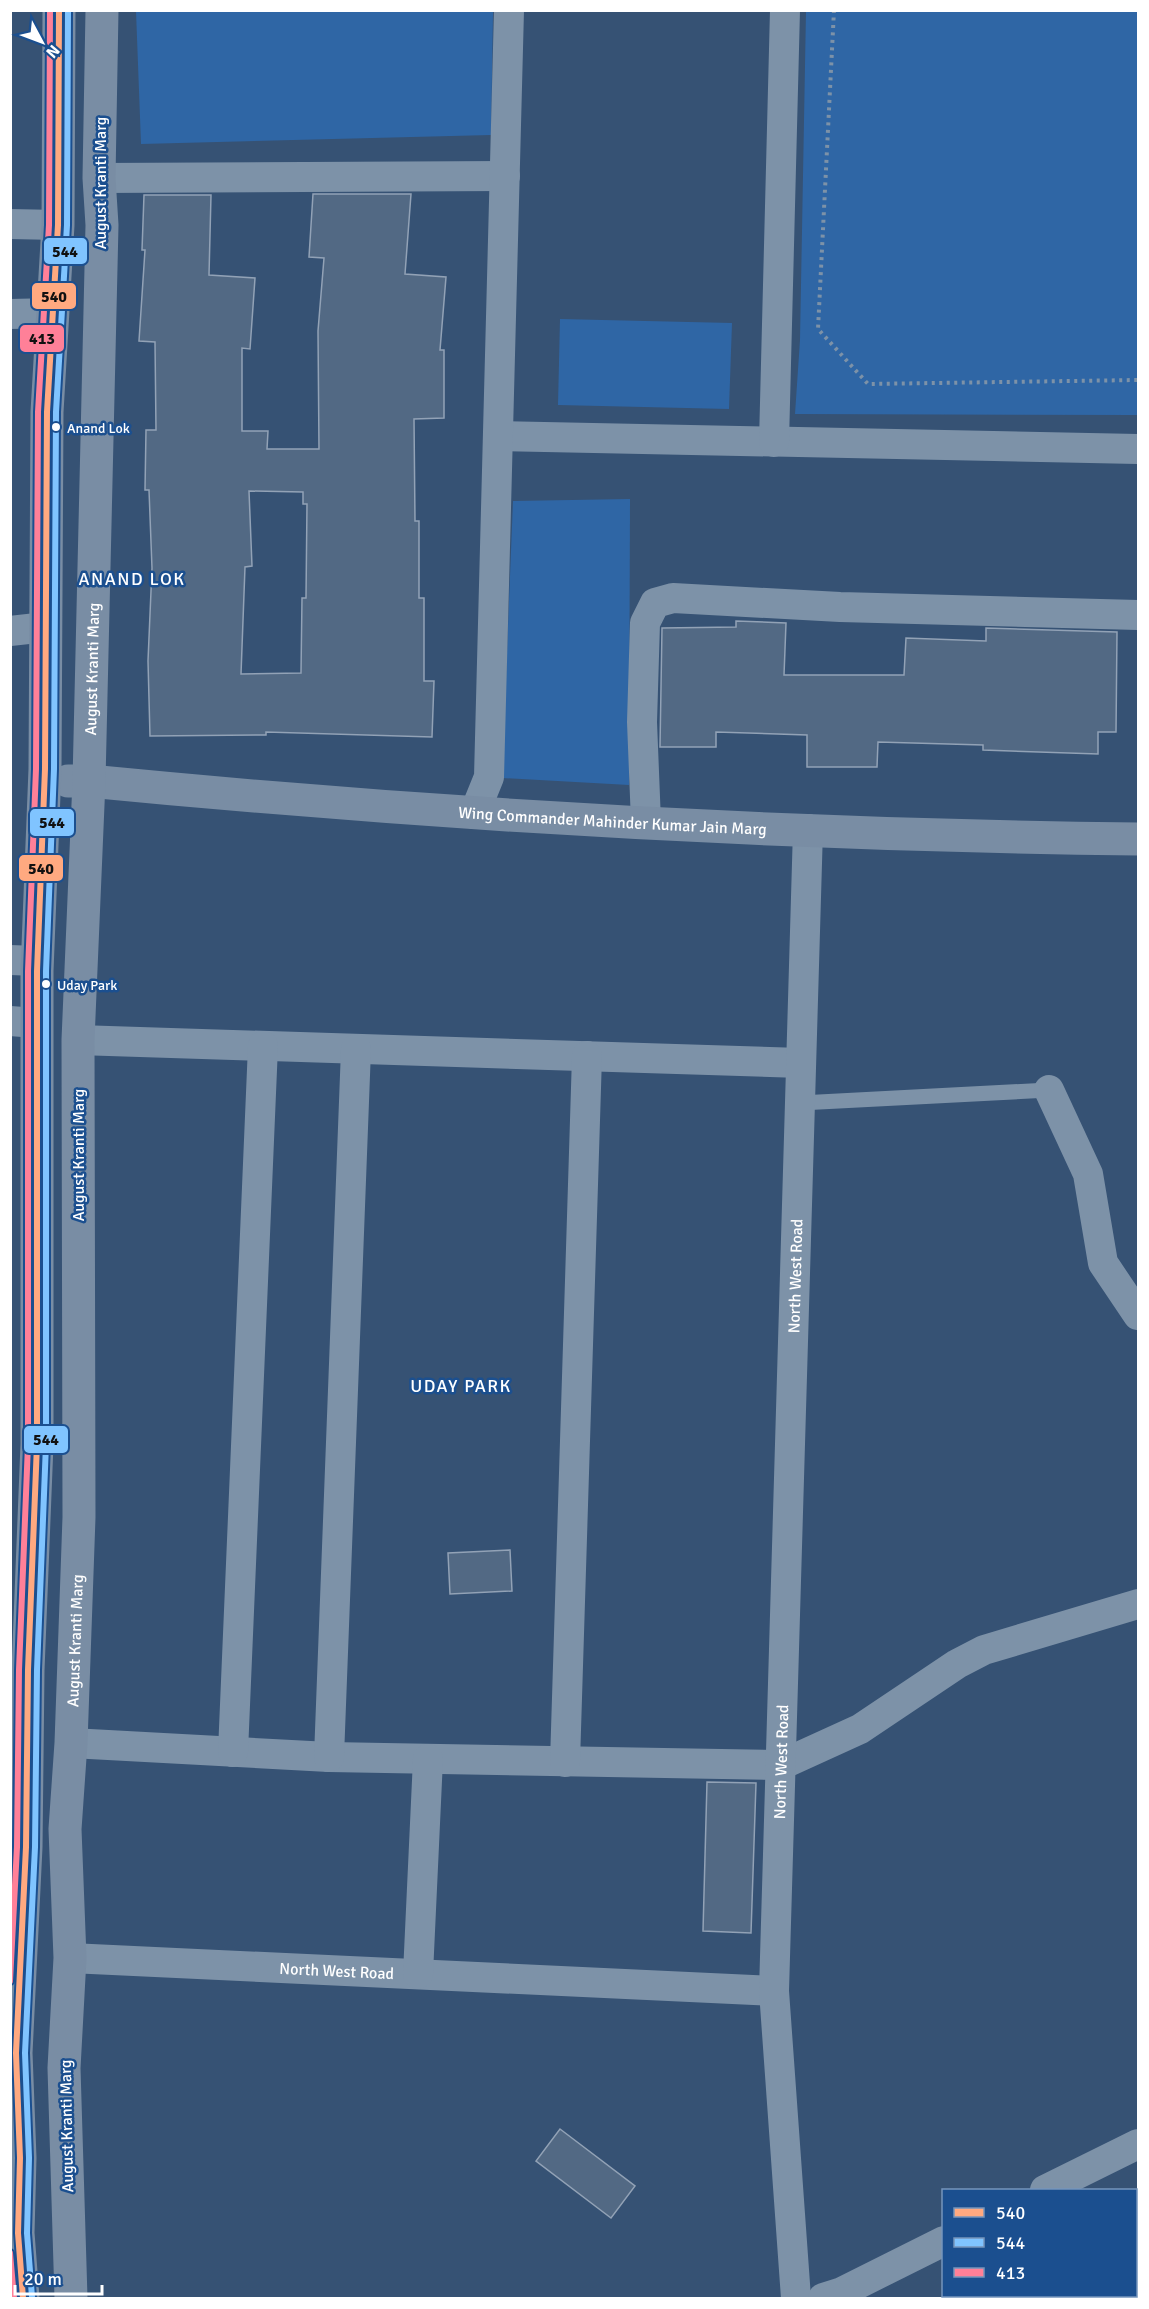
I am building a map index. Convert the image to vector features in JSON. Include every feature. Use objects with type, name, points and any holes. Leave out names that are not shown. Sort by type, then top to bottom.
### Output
[{"type":"main road","points":[[23,2298],[14,2232],[20,2158],[16,2053],[26,1847],[28,1670],[37,1444],[23,1022],[24,961],[44,782],[47,412],[58,225],[59,10]]},
{"type":"main road","name":"August Kranti Marg","points":[[71,2298],[64,2068],[70,1958],[65,1829],[71,1743],[79,1517],[78,1040],[89,781],[101,237],[99,178],[102,10]]},
{"type":"main road","name":"Wing Commander Mahinder Kumar Jain Marg","points":[[44,782],[89,781],[474,814],[983,837],[1138,839]]},
{"type":"street","points":[[474,814],[489,777],[509,10]]},
{"type":"street","points":[[774,442],[785,10]]},
{"type":"street","points":[[99,178],[505,176]]},
{"type":"street","points":[[10,224],[58,225]]},
{"type":"street","points":[[10,315],[53,313]]},
{"type":"street","points":[[498,436],[1138,449]]},
{"type":"street","points":[[646,822],[642,722],[645,623],[655,603],[673,598],[840,606],[1138,615]]},
{"type":"street","points":[[10,631],[46,627]]},
{"type":"street","name":"North West Road","points":[[70,1958],[774,1990],[808,829]]},
{"type":"street","points":[[78,1040],[801,1063]]},
{"type":"street","points":[[233,1752],[263,1046]]},
{"type":"street","points":[[329,1757],[356,1049]]},
{"type":"street","points":[[565,1762],[587,1056]]},
{"type":"street","points":[[1049,1090],[1088,1174],[1103,1263],[1138,1315]]},
{"type":"street","points":[[71,1743],[329,1757],[780,1765],[860,1729],[957,1664],[984,1650],[1138,1604]]},
{"type":"street","points":[[418,1974],[428,1759]]},
{"type":"street","points":[[774,1990],[796,2298]]},
{"type":"street","points":[[1047,2189],[1138,2144]]},
{"type":"street","points":[[823,2298],[842,2292],[942,2242]]},
{"type":"lane","points":[[800,1103],[1049,1090]]},
{"type":"path","points":[[834,10],[818,329],[868,384],[1138,380]]},
{"type":"shaded area","points":[[136,11],[493,11],[491,135],[141,144]]},
{"type":"shaded area","points":[[806,11],[1138,11],[1138,415],[795,414],[800,340]]},
{"type":"shaded area","points":[[560,319],[732,323],[729,409],[558,405]]},
{"type":"shaded area","points":[[630,499],[629,785],[502,778],[513,501]]},
{"type":"building","points":[[313,194],[411,194],[405,274],[446,277],[440,350],[444,350],[444,418],[414,419],[415,521],[419,521],[419,598],[424,598],[424,681],[434,681],[432,737],[266,732],[266,735],[150,736],[148,661],[152,568],[149,490],[145,490],[146,430],[156,430],[155,342],[139,341],[145,250],[142,250],[144,195],[211,195],[209,275],[255,278],[250,349],[242,348],[242,431],[268,431],[267,449],[319,449],[318,331],[324,258],[309,257]],"holes":[[[249,491],[303,492],[303,504],[307,504],[306,598],[302,598],[301,673],[241,674],[245,567],[252,566]]]},
{"type":"building","points":[[736,621],[786,623],[784,675],[904,675],[906,638],[986,641],[986,628],[1117,632],[1116,732],[1098,732],[1098,754],[983,750],[983,745],[878,742],[877,767],[807,767],[807,735],[716,732],[716,747],[660,747],[662,628],[736,627]]},
{"type":"building","points":[[510,1550],[512,1591],[450,1594],[448,1553]]},
{"type":"building","points":[[707,1782],[756,1783],[751,1933],[703,1931]]},
{"type":"building","points":[[560,2129],[635,2186],[611,2218],[536,2161]]},
{"type":"transit line","name":"413","points":[[10,1981],[17,1847],[19,1670],[28,1444],[28,971],[36,769],[38,412],[49,225],[50,10]]},
{"type":"transit line","name":"540","points":[[23,2298],[18,2233],[20,2158],[16,2053],[26,1847],[28,1670],[37,1444],[37,971],[45,769],[47,412],[58,225],[59,10]]},
{"type":"transit line","name":"544","points":[[32,2297],[27,2233],[29,2158],[25,2053],[35,1847],[37,1670],[46,1444],[46,971],[54,769],[56,412],[67,225],[68,10]]},
{"type":"transit line","name":"413","points":[[10,2253],[14,2298]]},
{"type":"place","name":"Anand Lok","points":[[56,427]]},
{"type":"place","name":"Uday Park","points":[[46,984]]},
{"type":"district","name":"ANAND LOK","points":[[132,579]]},
{"type":"district","name":"UDAY PARK","points":[[461,1386]]}]
